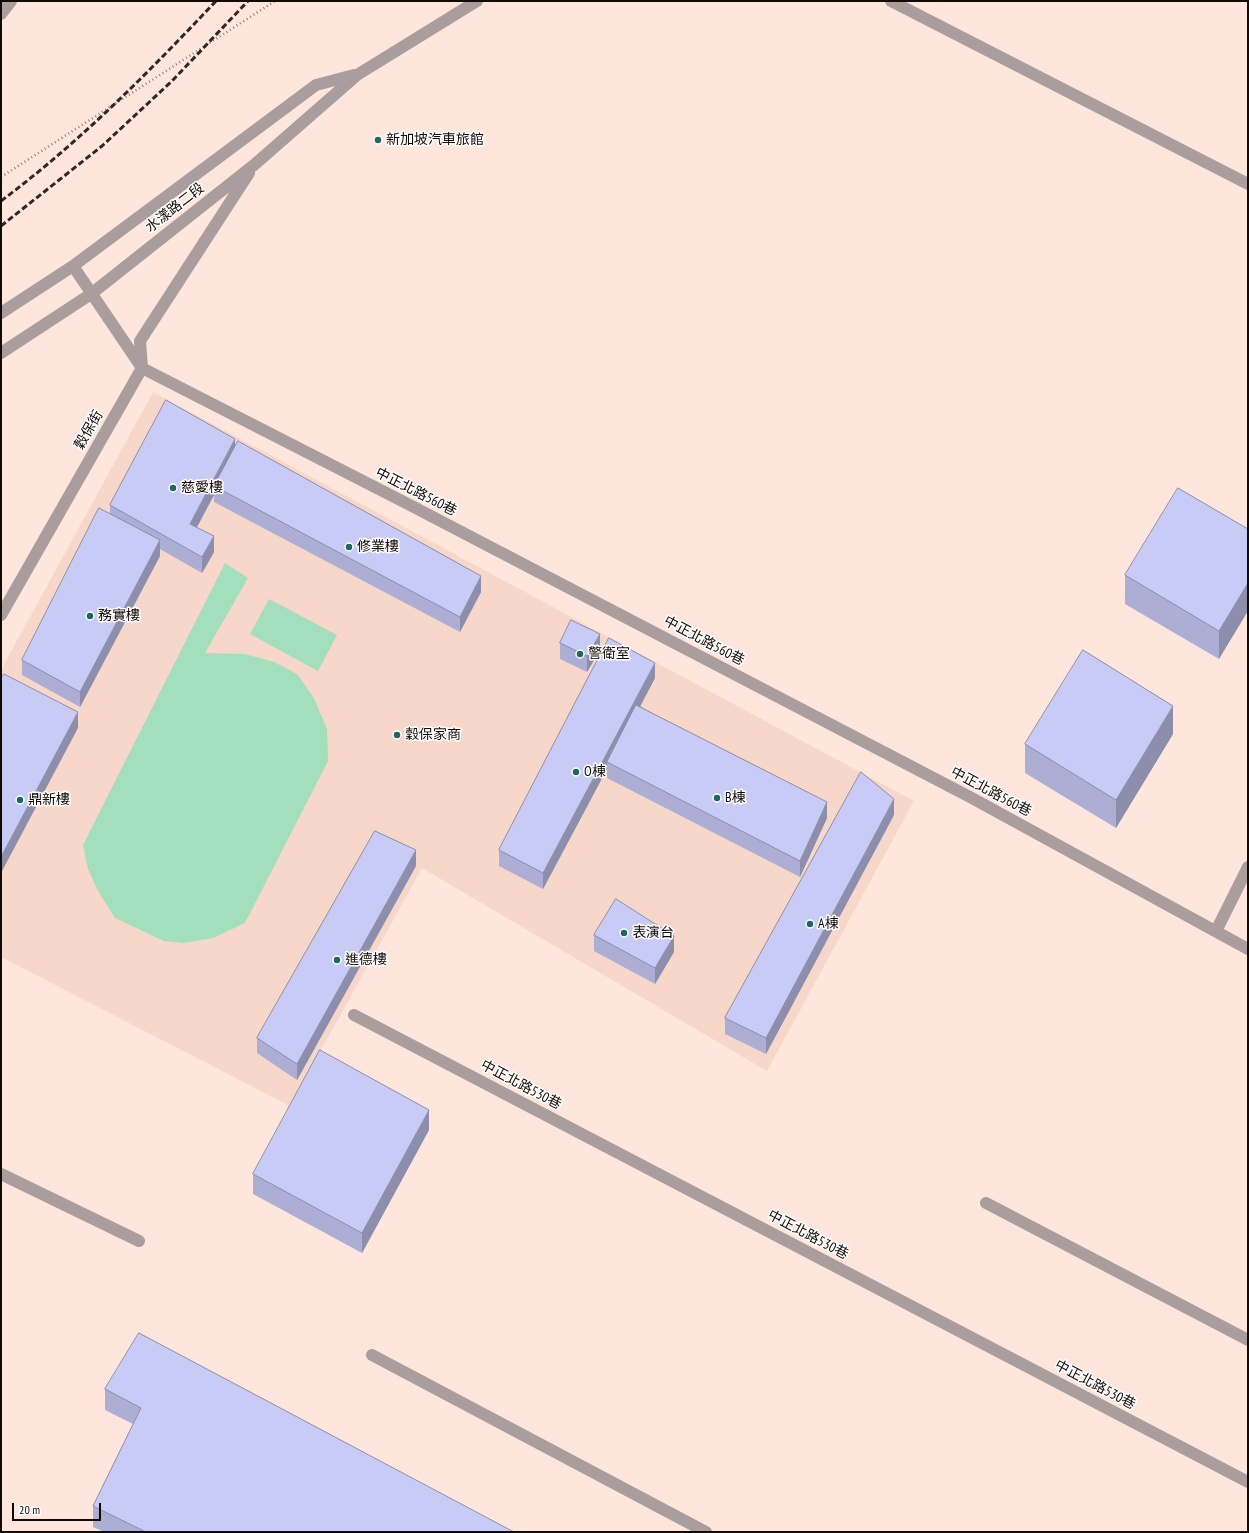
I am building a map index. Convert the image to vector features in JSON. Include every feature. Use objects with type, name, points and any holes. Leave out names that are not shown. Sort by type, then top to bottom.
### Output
[{"type":"street","points":[[1,14],[11,1]]},
{"type":"street","name":"水漾路二段","points":[[1,353],[91,294],[254,165],[357,75],[477,1]]},
{"type":"street","points":[[891,1],[1248,184]]},
{"type":"street","name":"水漾路二段","points":[[1,313],[73,266],[316,86],[357,75]]},
{"type":"street","points":[[142,368],[140,341],[254,165]]},
{"type":"street","points":[[73,266],[142,368]]},
{"type":"street","name":"穀保街","points":[[1,615],[142,368]]},
{"type":"street","name":"中正北路560巷","points":[[142,368],[406,503],[970,797],[1248,949]]},
{"type":"street","points":[[1216,932],[1248,867]]},
{"type":"street","name":"中正北路530巷","points":[[354,1015],[1248,1482]]},
{"type":"street","points":[[1,1174],[139,1241]]},
{"type":"street","points":[[986,1203],[1248,1340]]},
{"type":"street","points":[[372,1355],[706,1532]]},
{"type":"path","points":[[1,177],[275,1]]},
{"type":"shaded area","name":"穀保家商","points":[[153,392],[914,801],[767,1071],[422,868],[290,1106],[1,957],[1,670]]},
{"type":"green space","points":[[225,563],[248,578],[205,653],[245,654],[274,662],[297,674],[314,698],[327,729],[328,761],[245,923],[213,938],[183,943],[164,941],[115,918],[98,891],[88,869],[83,845]]},
{"type":"green space","points":[[269,599],[337,635],[318,671],[250,634]]},
{"type":"building","name":"慈愛樓","points":[[166,400],[235,439],[190,524],[214,536],[202,557],[110,505]]},
{"type":"building","name":"修業樓","points":[[238,441],[481,576],[460,617],[214,486]]},
{"type":"building","points":[[1178,488],[1248,529],[1248,583],[1219,631],[1125,575]]},
{"type":"building","name":"務實樓","points":[[99,508],[160,540],[80,692],[22,660]]},
{"type":"building","points":[[571,620],[600,634],[587,656],[560,643]]},
{"type":"building","name":"O棟","points":[[609,638],[655,663],[543,873],[499,850]]},
{"type":"building","points":[[1083,650],[1173,706],[1116,800],[1025,744]]},
{"type":"building","name":"鼎新樓","points":[[4,674],[78,712],[1,857],[1,679]]},
{"type":"building","name":"B棟","points":[[636,705],[827,802],[800,861],[607,762]]},
{"type":"building","name":"A棟","points":[[861,772],[894,799],[766,1038],[725,1018]]},
{"type":"building","name":"進德樓","points":[[375,831],[416,850],[297,1064],[257,1038]]},
{"type":"building","points":[[616,899],[674,936],[655,968],[594,935]]},
{"type":"building","points":[[320,1050],[429,1110],[362,1233],[253,1174]]},
{"type":"building","points":[[139,1333],[514,1532],[146,1532],[93,1506],[141,1408],[105,1389]]},
{"type":"railway","points":[[1,201],[58,155],[113,106],[216,1]]},
{"type":"railway","points":[[1,226],[102,146],[172,81],[248,1]]},
{"type":"place","name":"新加坡汽車旅館","points":[[378,140]]},
{"type":"place","name":"慈愛樓","points":[[173,488]]},
{"type":"place","name":"修業樓","points":[[349,547]]},
{"type":"place","name":"務實樓","points":[[90,616]]},
{"type":"place","name":"警衛室","points":[[580,654]]},
{"type":"place","name":"穀保家商","points":[[397,735]]},
{"type":"place","name":"O棟","points":[[576,772]]},
{"type":"place","name":"B棟","points":[[717,798]]},
{"type":"place","name":"鼎新樓","points":[[20,800]]},
{"type":"place","name":"A棟","points":[[810,924]]},
{"type":"place","name":"表演台","points":[[624,933]]},
{"type":"place","name":"進德樓","points":[[337,960]]}]
